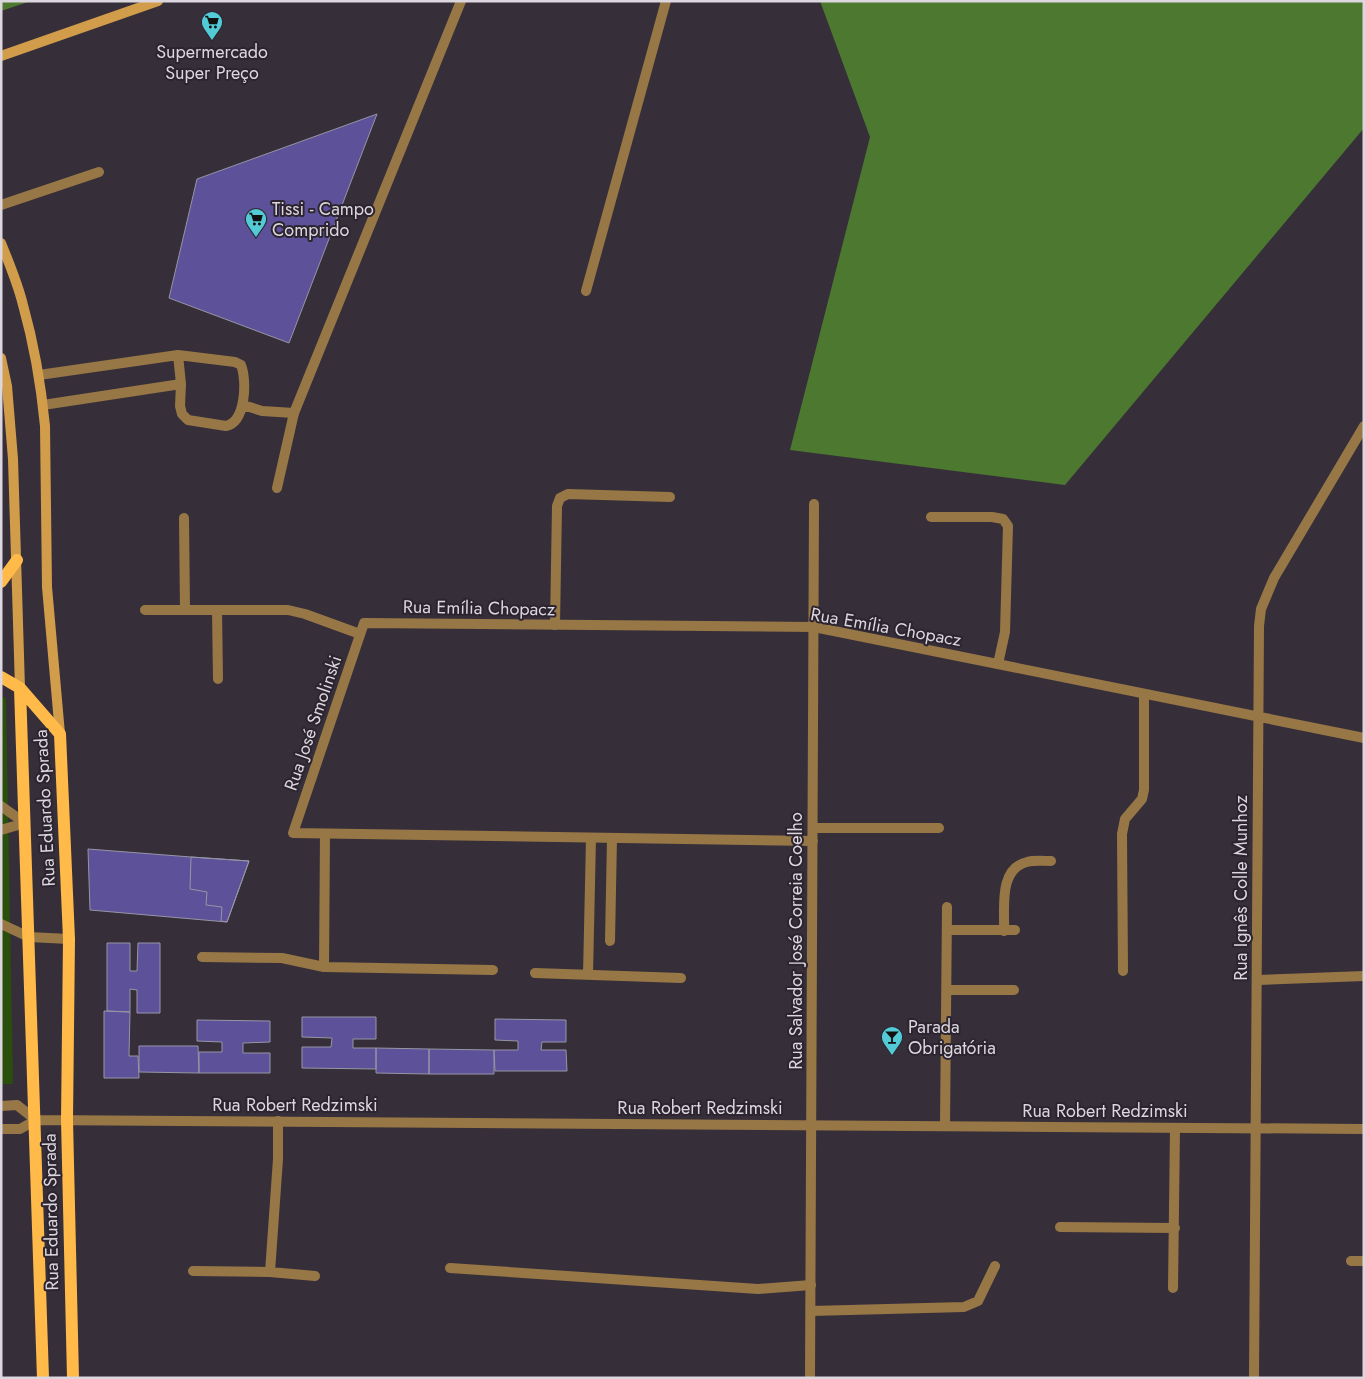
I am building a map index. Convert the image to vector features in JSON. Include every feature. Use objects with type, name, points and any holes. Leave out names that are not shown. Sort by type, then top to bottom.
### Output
[{"type":"main road","points":[[1,56],[158,1]]},
{"type":"main road","name":"Rua Eduardo Sprada","points":[[1,243],[23,303],[39,375],[45,435],[47,587],[60,734],[69,939],[67,1120],[73,1378]]},
{"type":"main road","name":"Rua Eduardo Sprada","points":[[1,358],[7,386],[10,420],[17,560],[43,1378]]},
{"type":"main road","points":[[1,582],[17,560]]},
{"type":"main road","points":[[1,677],[20,688],[60,734]]},
{"type":"street","points":[[277,488],[294,413],[461,1]]},
{"type":"street","points":[[586,291],[666,1]]},
{"type":"street","points":[[1,205],[99,172]]},
{"type":"street","points":[[39,375],[178,355],[235,362],[241,365],[243,370],[243,405],[231,425],[226,426],[188,420],[182,414],[178,355]]},
{"type":"street","points":[[43,404],[181,384]]},
{"type":"street","points":[[243,405],[262,411],[294,413]]},
{"type":"street","name":"Rua Ignês Colle Munhoz","points":[[1254,1378],[1259,626],[1261,609],[1266,594],[1364,426]]},
{"type":"street","points":[[555,625],[557,506],[560,498],[568,494],[670,498]]},
{"type":"street","name":"Rua Salvador José Correia Coelho","points":[[810,1378],[814,504]]},
{"type":"street","points":[[931,517],[992,517],[1003,519],[1008,526],[1005,632],[998,664]]},
{"type":"street","points":[[184,518],[185,610]]},
{"type":"street","points":[[145,610],[288,610],[360,634]]},
{"type":"street","points":[[218,610],[218,679]]},
{"type":"street","name":"Rua Emília Chopacz","points":[[364,623],[814,627],[1364,738]]},
{"type":"street","name":"Rua José Smolinski","points":[[325,834],[293,833],[364,623]]},
{"type":"street","points":[[1123,971],[1122,834],[1125,819],[1142,799],[1144,790],[1144,694]]},
{"type":"street","points":[[1,806],[25,824]]},
{"type":"street","points":[[1,830],[25,824]]},
{"type":"street","points":[[813,828],[939,828]]},
{"type":"street","points":[[324,967],[325,834],[813,841]]},
{"type":"street","points":[[588,975],[591,838]]},
{"type":"street","points":[[610,941],[612,838]]},
{"type":"street","points":[[947,930],[1009,930],[1005,886],[1012,871],[1026,862],[1050,861]]},
{"type":"street","points":[[945,1126],[947,907]]},
{"type":"street","points":[[1,924],[29,937],[69,939]]},
{"type":"street","points":[[202,957],[282,958],[324,967],[493,970]]},
{"type":"street","points":[[535,973],[681,978]]},
{"type":"street","points":[[1256,980],[1364,976]]},
{"type":"street","points":[[947,990],[1014,990]]},
{"type":"street","points":[[1,1106],[17,1105],[36,1120],[20,1129],[1,1129]]},
{"type":"street","name":"Rua Robert Redzimski","points":[[36,1120],[1364,1130]]},
{"type":"street","points":[[270,1272],[278,1159],[278,1121]]},
{"type":"street","points":[[1173,1288],[1175,1128]]},
{"type":"street","points":[[1060,1227],[1175,1228]]},
{"type":"street","points":[[1350,1262],[1364,1261]]},
{"type":"street","points":[[811,1310],[964,1307],[978,1301],[994,1266]]},
{"type":"street","points":[[450,1268],[758,1289],[811,1285]]},
{"type":"street","points":[[193,1271],[270,1272],[315,1276]]},
{"type":"green space","points":[[1,1],[31,1],[1,11]]},
{"type":"green space","points":[[820,1],[1364,1],[1364,128],[1065,485],[790,450],[870,137]]},
{"type":"green space","points":[[1,697],[6,698],[13,1084],[1,1084]]},
{"type":"building","name":"Tissi - Campo Comprido","points":[[377,114],[289,343],[169,298],[197,179]]},
{"type":"building","points":[[88,849],[249,861],[227,922],[90,910]]},
{"type":"building","points":[[191,857],[249,861],[227,922],[221,921],[222,907],[206,905],[207,892],[190,889]]},
{"type":"building","points":[[107,943],[130,943],[130,971],[137,971],[138,943],[160,943],[160,1013],[137,1013],[137,990],[130,989],[130,1012],[107,1011]]},
{"type":"building","points":[[104,1011],[130,1012],[129,1056],[138,1056],[139,1078],[104,1078]]},
{"type":"building","points":[[302,1017],[376,1017],[376,1039],[353,1039],[353,1048],[376,1048],[376,1069],[302,1068],[302,1047],[331,1047],[332,1038],[302,1037]]},
{"type":"building","points":[[495,1019],[566,1020],[566,1042],[542,1042],[541,1050],[566,1050],[567,1071],[495,1071],[494,1050],[518,1050],[518,1041],[495,1040]]},
{"type":"building","points":[[197,1020],[270,1021],[270,1042],[243,1043],[243,1053],[270,1053],[270,1073],[199,1073],[199,1052],[222,1052],[222,1042],[197,1041]]},
{"type":"building","points":[[139,1046],[198,1046],[199,1073],[139,1072]]},
{"type":"building","points":[[376,1048],[429,1049],[429,1074],[376,1073]]},
{"type":"building","points":[[429,1049],[494,1050],[494,1074],[429,1074]]},
{"type":"place","name":"Supermercado Super Preço","points":[[212,41]]},
{"type":"place","name":"Tissi - Campo Comprido","points":[[256,238]]},
{"type":"place","name":"Parada Obrigatória","points":[[892,1056]]}]
